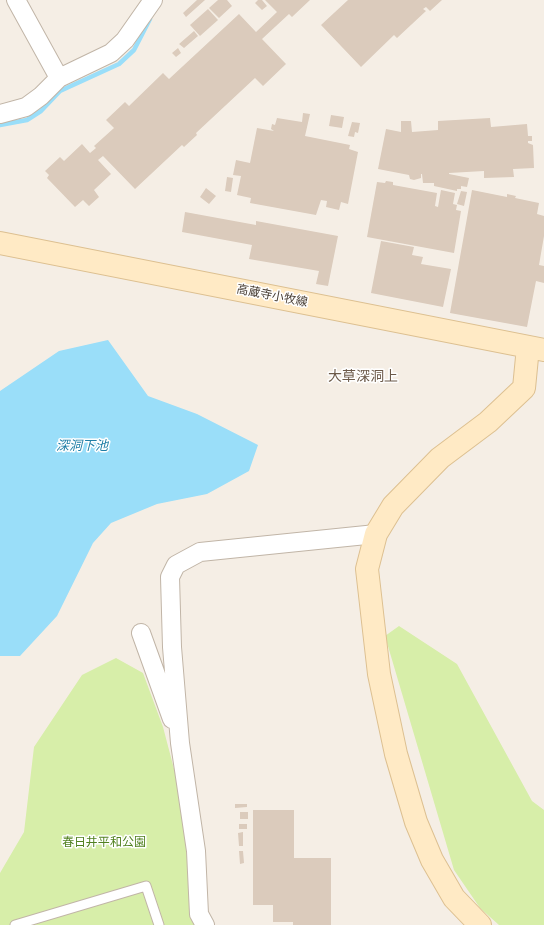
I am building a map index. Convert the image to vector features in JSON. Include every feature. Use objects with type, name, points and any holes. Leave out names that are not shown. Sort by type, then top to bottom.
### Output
[{"type":"street","points":[[16,0],[59,78]]},
{"type":"street","points":[[0,114],[26,107],[41,96],[59,78],[111,53],[125,40],[153,0]]},
{"type":"street","name":"高蔵寺小牧線","points":[[0,242],[536,349]]},
{"type":"street","points":[[480,925],[454,898],[432,860],[416,822],[396,754],[379,674],[369,599],[367,569],[376,534],[393,506],[440,458],[488,422],[524,388],[536,349]]},
{"type":"street","points":[[204,925],[199,914],[196,851],[180,743],[172,647],[170,577],[176,565],[200,552],[376,534]]},
{"type":"street","points":[[141,633],[180,743]]},
{"type":"lane","points":[[15,925],[146,886],[159,925]]},
{"type":"green space","points":[[399,626],[457,664],[532,801],[544,810],[544,925],[499,925],[480,908],[454,870],[385,636]]},
{"type":"green space","name":"春日井平和公園","points":[[116,658],[143,673],[163,727],[179,788],[187,856],[213,925],[0,925],[0,873],[24,832],[34,747],[82,675]]},
{"type":"water","name":"深洞下池","points":[[108,340],[148,396],[197,414],[258,445],[249,471],[207,494],[157,504],[111,523],[93,543],[57,616],[20,656],[0,656],[0,391],[59,351]]},
{"type":"building","points":[[197,0],[205,0],[186,17],[183,13]]},
{"type":"building","points":[[218,0],[227,0],[232,6],[219,18],[209,8]]},
{"type":"building","points":[[258,0],[262,0],[267,6],[262,10],[255,3]]},
{"type":"building","points":[[265,0],[310,0],[292,17],[289,14],[262,39],[286,64],[263,86],[255,78],[196,133],[197,135],[184,147],[182,145],[135,189],[103,156],[98,160],[111,174],[94,190],[99,197],[89,206],[83,200],[75,207],[47,178],[49,175],[45,171],[60,157],[64,161],[82,144],[90,153],[96,148],[94,146],[114,128],[106,120],[125,102],[129,106],[163,73],[169,79],[239,14],[256,32],[277,12]]},
{"type":"building","points":[[348,0],[442,0],[430,11],[426,7],[423,9],[426,11],[397,38],[394,35],[361,67],[321,25]]},
{"type":"building","points":[[208,9],[218,20],[200,36],[190,25]]},
{"type":"building","points":[[194,31],[198,36],[184,48],[179,44]]},
{"type":"building","points":[[178,48],[181,53],[176,57],[172,53]]},
{"type":"building","points":[[303,113],[310,114],[305,136],[350,145],[349,149],[358,152],[348,204],[341,202],[339,210],[326,207],[327,201],[321,200],[316,215],[250,203],[251,198],[237,195],[241,176],[233,175],[236,160],[250,163],[257,128],[274,131],[271,129],[272,124],[275,125],[277,118],[302,122]]},
{"type":"building","points":[[331,115],[344,117],[342,128],[329,126]]},
{"type":"building","points":[[490,118],[491,127],[527,124],[528,136],[532,136],[532,141],[528,141],[528,143],[533,145],[534,168],[513,169],[514,177],[484,178],[484,171],[449,173],[469,178],[467,187],[461,186],[461,189],[457,189],[457,191],[434,186],[434,183],[423,183],[422,174],[421,178],[414,180],[410,179],[409,175],[378,169],[386,129],[401,132],[401,121],[411,121],[412,132],[438,130],[438,121]]},
{"type":"building","points":[[352,122],[360,123],[358,133],[355,132],[354,137],[348,136]]},
{"type":"building","points":[[227,177],[233,178],[231,192],[225,191]]},
{"type":"building","points":[[386,181],[393,182],[393,185],[437,193],[435,206],[438,207],[441,190],[455,193],[453,204],[457,205],[456,210],[461,211],[454,253],[367,237],[377,182],[385,183]]},
{"type":"building","points":[[206,188],[216,196],[209,204],[200,197]]},
{"type":"building","points":[[472,190],[507,197],[507,194],[516,196],[515,198],[539,203],[537,214],[544,216],[544,236],[539,265],[544,266],[544,283],[536,281],[527,327],[450,313]]},
{"type":"building","points":[[461,191],[467,192],[464,206],[457,204]]},
{"type":"building","points":[[185,212],[256,225],[256,221],[338,236],[328,286],[316,284],[319,271],[249,259],[252,245],[182,232]]},
{"type":"building","points":[[381,241],[414,247],[412,255],[423,257],[421,264],[451,269],[443,307],[371,293]]},
{"type":"building","points":[[235,804],[247,804],[247,807],[235,808]]},
{"type":"building","points":[[253,810],[294,810],[294,858],[331,858],[331,925],[293,925],[293,922],[273,922],[273,905],[253,905]]},
{"type":"building","points":[[240,812],[248,812],[248,819],[240,819]]},
{"type":"building","points":[[239,824],[247,824],[247,829],[239,829]]},
{"type":"building","points":[[243,832],[243,846],[239,846],[238,833]]},
{"type":"building","points":[[239,851],[243,851],[244,863],[240,864]]},
{"type":"waterway","points":[[0,125],[27,120],[41,111],[60,91],[119,64],[134,50],[150,19]]},
{"type":"district","name":"大草深洞上","points":[[363,377]]}]
